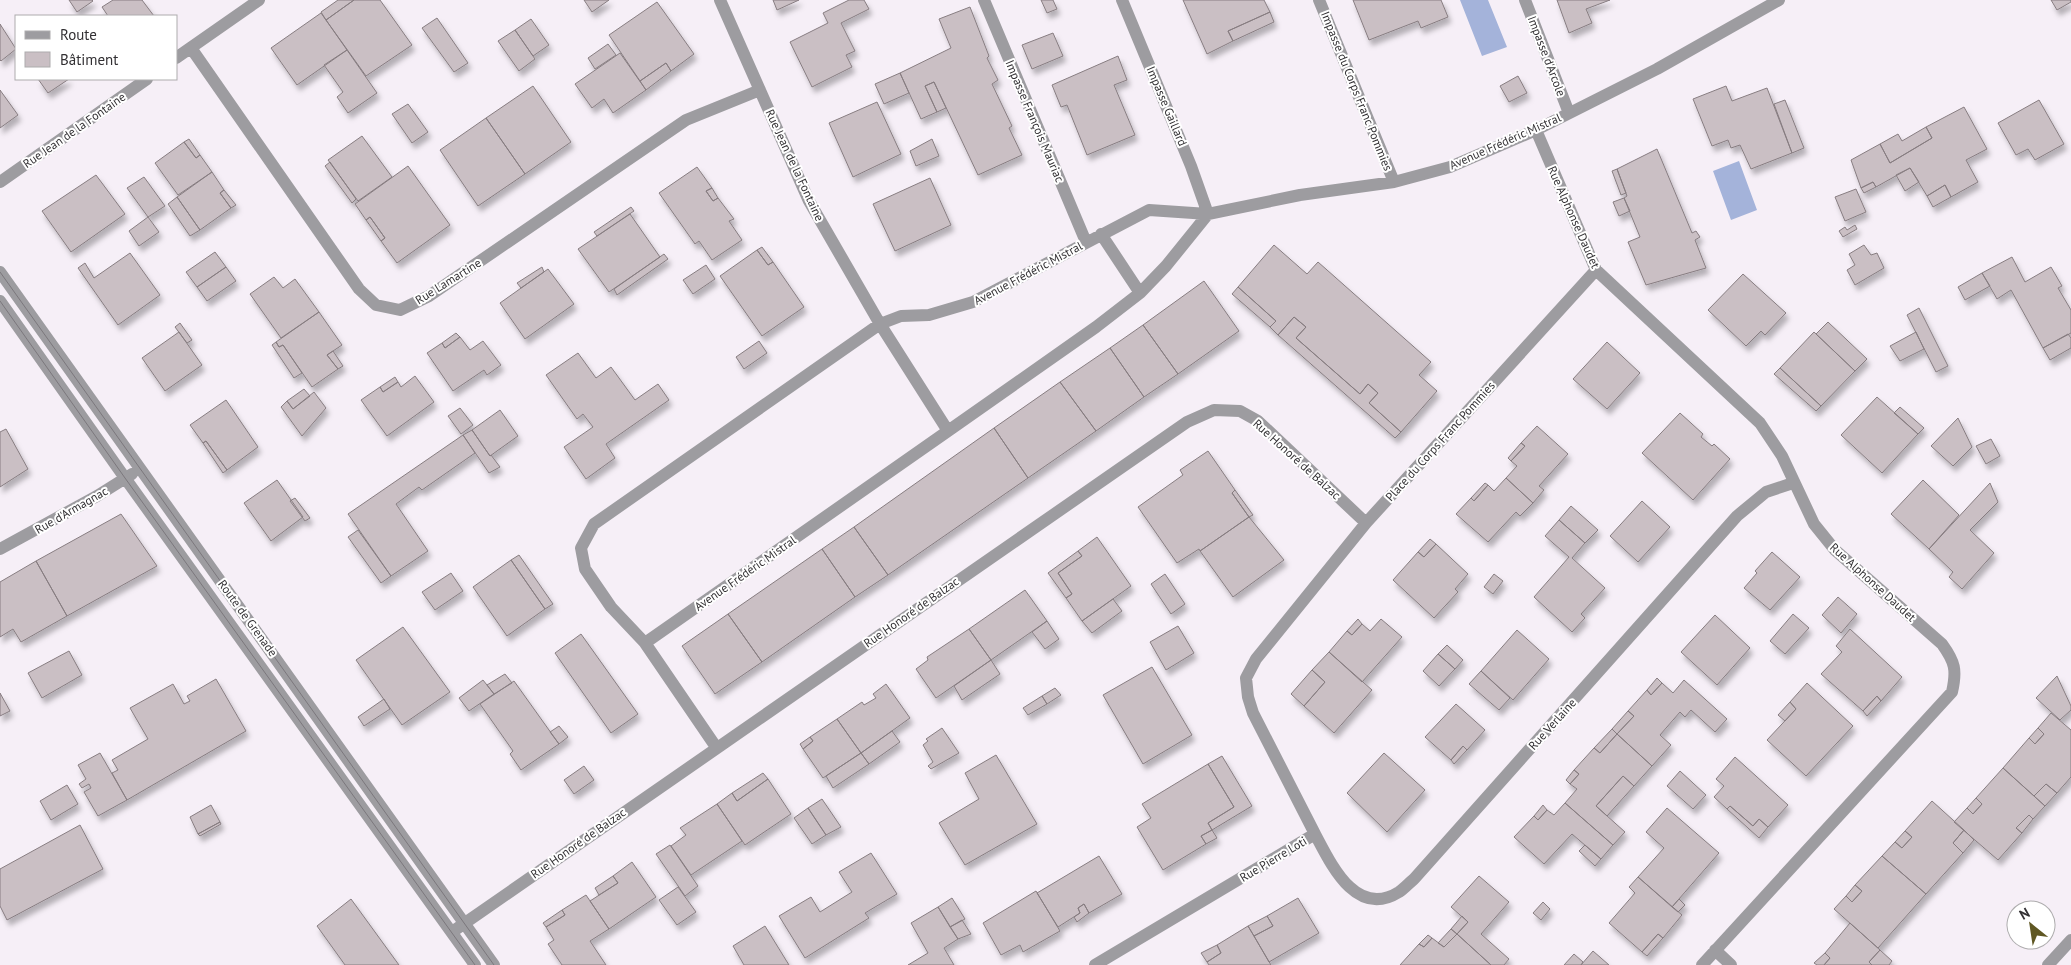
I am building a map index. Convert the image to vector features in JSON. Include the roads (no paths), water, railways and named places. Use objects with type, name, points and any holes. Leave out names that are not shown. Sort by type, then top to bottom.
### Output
[{"type":"street","points":[[178,57],[259,0]]},
{"type":"street","name":"Rue Jean de la Fontaine","points":[[720,0],[809,201],[880,324]]},
{"type":"street","name":"Impasse François Mauriac","points":[[984,0],[1086,242]]},
{"type":"street","name":"Impasse Gaillard","points":[[1122,0],[1192,166],[1208,214]]},
{"type":"street","name":"Impasse du Corps Franc Pommies","points":[[1320,0],[1394,182]]},
{"type":"street","name":"Impasse d'Arcole","points":[[1525,0],[1569,113]]},
{"type":"street","name":"Avenue Frédéric Mistral","points":[[1208,214],[1166,266],[1140,293],[1096,327],[645,643],[611,607],[585,569],[581,548],[594,524],[880,324],[901,316],[929,315],[973,302],[1149,210],[1208,214],[1300,195],[1394,182],[1450,167],[1536,130],[1657,68],[1776,1]]},
{"type":"street","name":"Rue Lamartine","points":[[191,48],[359,290],[376,305],[400,310],[429,296],[686,120],[760,90]]},
{"type":"street","name":"Rue Jean de la Fontaine","points":[[0,182],[146,80]]},
{"type":"street","name":"Rue Alphonse Daudet","points":[[1536,130],[1596,270],[1760,423],[1782,456],[1814,524],[1836,550],[1942,644],[1953,660],[1956,677],[1952,692],[1702,965]]},
{"type":"street","points":[[1101,234],[1140,293]]},
{"type":"street","name":"Place du Corps Franc Pommies","points":[[1290,616],[1366,523],[1596,270]]},
{"type":"street","name":"Route de Grenade","points":[[0,272],[494,965]]},
{"type":"street","name":"Route de Grenade","points":[[0,301],[475,965]]},
{"type":"street","points":[[880,324],[948,431]]},
{"type":"street","name":"Rue Honoré de Balzac","points":[[452,932],[1187,422],[1214,410],[1240,411],[1258,421],[1366,523]]},
{"type":"street","name":"Rue d'Armagnac","points":[[0,549],[97,496],[140,468]]},
{"type":"street","name":"Rue Verlaine","points":[[1315,834],[1337,874],[1355,893],[1378,899],[1398,892],[1414,879],[1737,516],[1766,492],[1794,483]]},
{"type":"street","name":"Rue Pierre Loti","points":[[1095,965],[1315,834],[1253,713],[1248,698],[1246,678],[1256,659],[1290,616]]},
{"type":"street","points":[[645,643],[716,747]]},
{"type":"street","points":[[2048,965],[2071,940]]},
{"type":"street","points":[[1715,950],[1731,965]]},
{"type":"water","points":[[1460,0],[1488,0],[1507,47],[1482,56]]},
{"type":"water","points":[[1739,161],[1757,210],[1731,220],[1713,171]]},
{"type":"tram line","points":[[0,272],[494,965]]},
{"type":"tram line","points":[[0,301],[475,965]]}]
